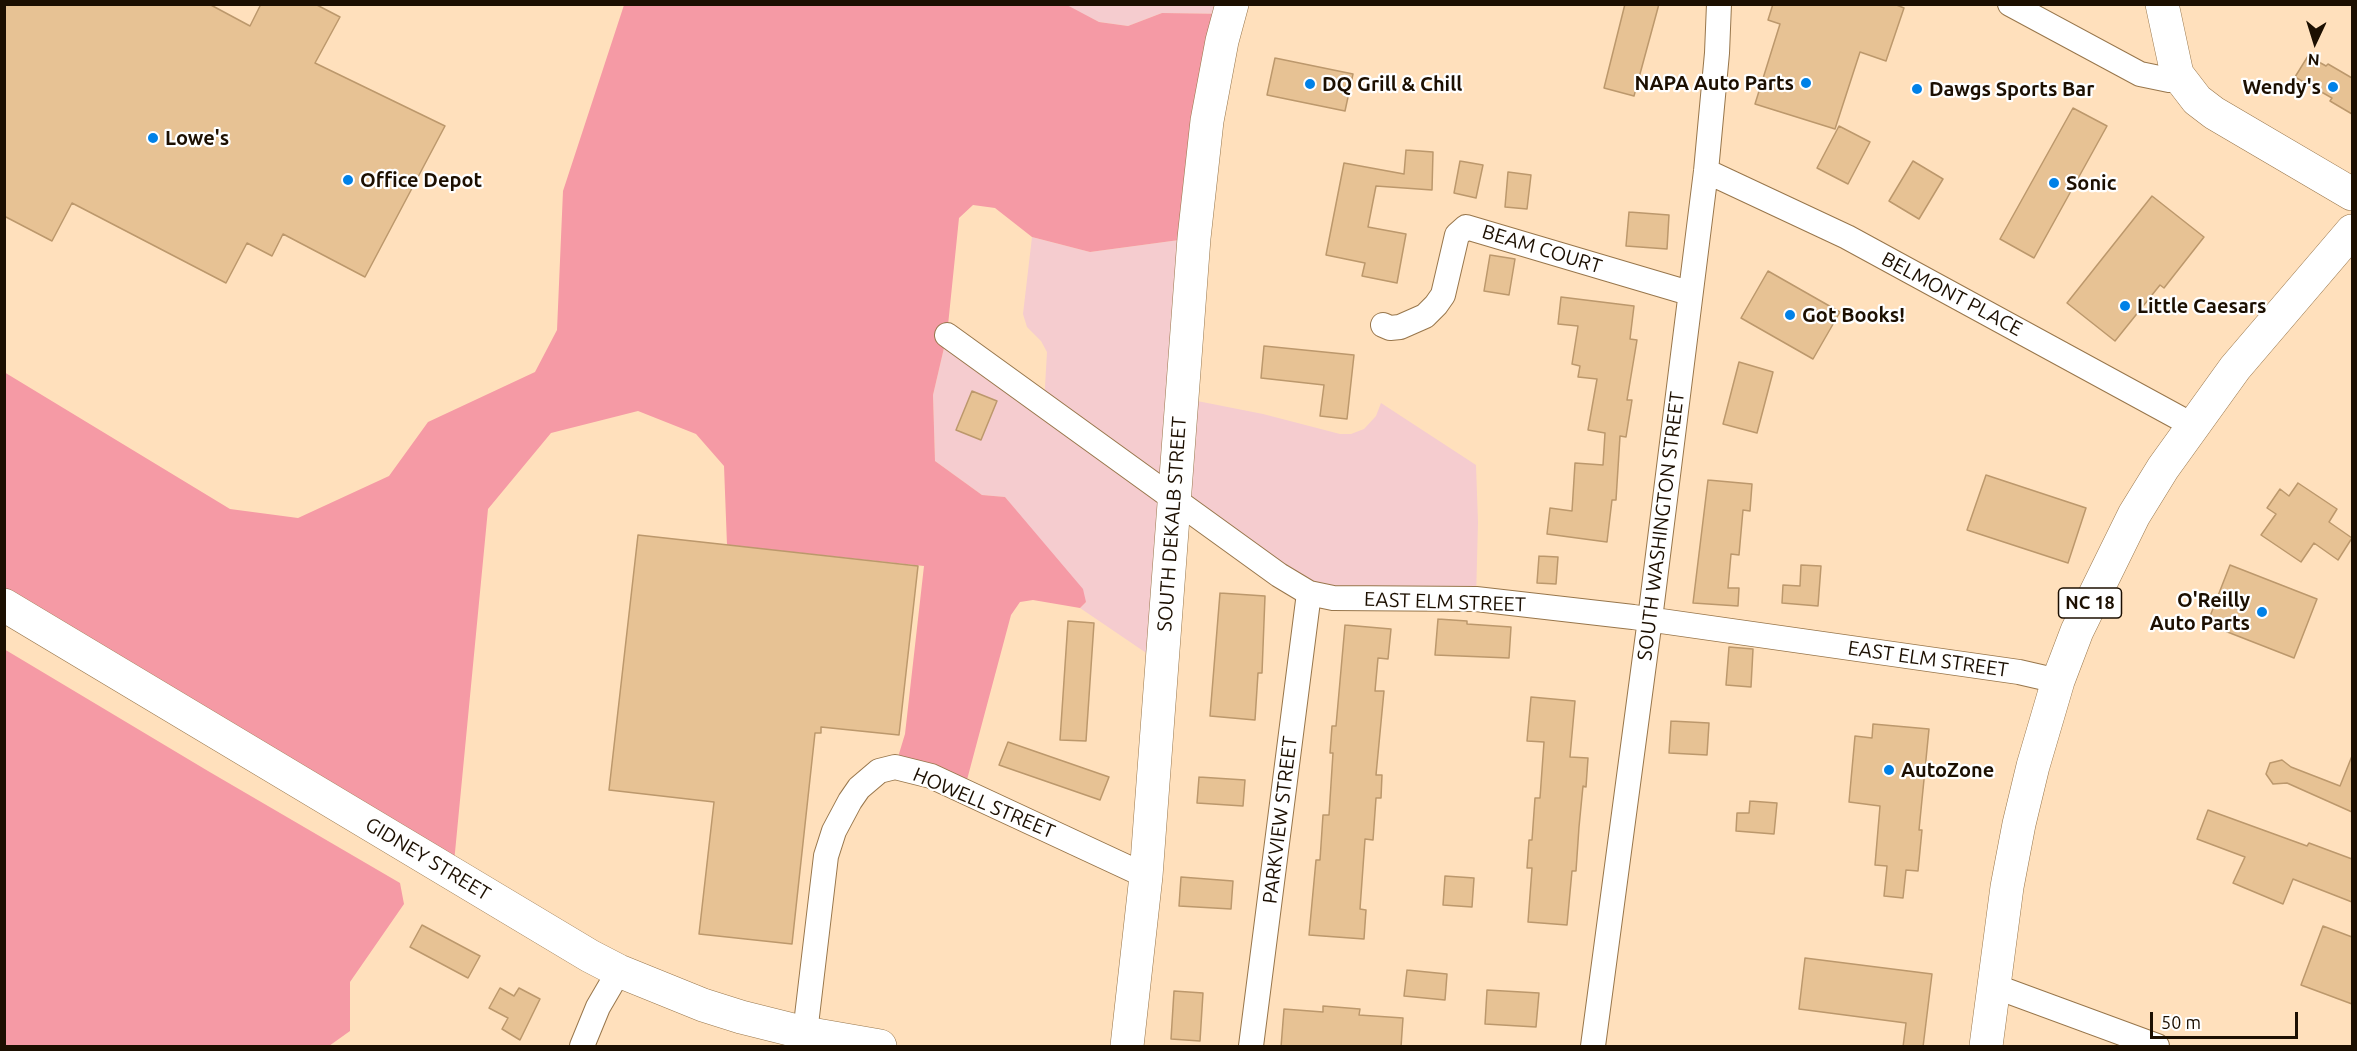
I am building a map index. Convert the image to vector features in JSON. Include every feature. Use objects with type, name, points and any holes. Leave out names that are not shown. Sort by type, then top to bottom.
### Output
[{"type":"main road","name":"SOUTH DEKALB STREET","points":[[1127,1047],[1146,876],[1194,238],[1207,121],[1222,41],[1232,4]]},
{"type":"main road","points":[[2162,4],[2174,64],[2180,78],[2197,100],[2214,113],[2352,194]]},
{"type":"main road","name":"NC 18","points":[[1986,1047],[2007,887],[2019,824],[2058,681],[2077,631],[2129,525],[2163,468],[2235,369],[2352,231]]},
{"type":"main road","name":"GIDNEY STREET","points":[[4,605],[590,956],[619,971],[703,1005],[805,1033],[880,1047]]},
{"type":"street","name":"SOUTH WASHINGTON STREET","points":[[1593,1047],[1706,171],[1718,53],[1719,4]]},
{"type":"street","points":[[2010,4],[2140,74],[2169,80],[2180,78]]},
{"type":"street","name":"BELMONT PLACE","points":[[1706,171],[1847,237],[2194,426]]},
{"type":"street","name":"BEAM COURT","points":[[1383,325],[1390,328],[1400,327],[1425,316],[1436,305],[1443,295],[1457,235],[1466,227],[1689,293]]},
{"type":"street","name":"EAST ELM STREET","points":[[947,335],[1279,575],[1309,593],[1334,598],[1476,599],[1650,619],[2019,672],[2058,681]]},
{"type":"street","name":"PARKVIEW STREET","points":[[1251,1047],[1309,593]]},
{"type":"street","name":"HOWELL STREET","points":[[805,1033],[826,856],[834,831],[850,801],[859,788],[879,771],[895,767],[931,776],[1146,876]]},
{"type":"street","points":[[582,1047],[598,1007],[619,971]]},
{"type":"street","points":[[1994,986],[2157,1047]]},
{"type":"shaded area","points":[[1065,4],[1099,22],[1128,26],[1162,13],[1230,14],[1194,238],[1090,252],[1032,237],[995,208],[973,205],[959,218],[947,335],[933,395],[935,461],[982,495],[1005,497],[1083,589],[1086,602],[1080,608],[1033,600],[1020,602],[1011,615],[964,791],[895,767],[905,734],[924,566],[727,545],[724,466],[696,434],[638,411],[551,433],[488,509],[453,873],[5,605],[4,372],[230,509],[298,518],[389,476],[428,422],[535,372],[557,330],[563,191],[624,5]]},
{"type":"shaded area","points":[[1065,5],[1232,5],[1230,14],[1162,13],[1128,26],[1099,22]]},
{"type":"shaded area","points":[[1032,237],[1090,252],[1194,238],[1182,398],[1263,414],[1340,434],[1351,434],[1364,429],[1376,416],[1381,403],[1476,465],[1478,522],[1476,599],[1333,598],[1174,498],[1161,663],[1080,608],[1086,602],[1005,497],[982,495],[935,461],[933,395],[947,335],[1044,404],[1047,352],[1041,341],[1027,327],[1023,314]]},
{"type":"shaded area","points":[[4,649],[400,883],[404,904],[350,982],[350,1031],[329,1046],[5,1046]]},
{"type":"building","name":"Lowe's","points":[[4,4],[209,4],[250,26],[261,4],[315,4],[340,17],[315,63],[445,126],[365,277],[283,234],[272,256],[247,243],[226,283],[72,203],[52,241],[4,216]]},
{"type":"building","points":[[1625,4],[1659,4],[1634,96],[1604,88]]},
{"type":"building","name":"NAPA Auto Parts","points":[[1773,4],[1894,4],[1904,8],[1886,61],[1860,52],[1835,129],[1755,104],[1780,24],[1768,20]]},
{"type":"building","name":"Wendy's","points":[[2308,56],[2352,78],[2352,114],[2330,101],[2332,98],[2295,77]]},
{"type":"building","name":"DQ Grill & Chill","points":[[1275,58],[1353,74],[1345,111],[1267,95]]},
{"type":"building","name":"Sonic","points":[[2073,108],[2107,126],[2034,258],[2000,239]]},
{"type":"building","points":[[1839,126],[1870,142],[1848,184],[1817,168]]},
{"type":"building","points":[[1406,150],[1433,152],[1432,190],[1376,186],[1368,227],[1406,234],[1397,283],[1362,276],[1365,263],[1326,255],[1344,163],[1404,174]]},
{"type":"building","points":[[1460,161],[1483,165],[1476,198],[1454,193]]},
{"type":"building","points":[[1913,161],[1943,179],[1919,219],[1889,201]]},
{"type":"building","points":[[1508,172],[1531,175],[1527,209],[1505,207]]},
{"type":"building","points":[[2152,196],[2204,237],[2164,288],[2160,285],[2115,341],[2067,303]]},
{"type":"building","points":[[1629,212],[1669,215],[1667,249],[1626,246]]},
{"type":"building","points":[[1490,255],[1515,259],[1509,295],[1484,291]]},
{"type":"building","name":"Got Books!","points":[[1768,271],[1840,312],[1813,359],[1741,318]]},
{"type":"building","points":[[1561,297],[1634,306],[1630,339],[1637,340],[1627,400],[1632,400],[1626,437],[1620,436],[1616,500],[1612,500],[1607,542],[1547,534],[1550,508],[1572,511],[1575,463],[1603,465],[1605,433],[1588,430],[1597,379],[1578,377],[1580,366],[1572,364],[1578,326],[1558,324]]},
{"type":"building","points":[[1264,346],[1354,355],[1347,419],[1320,416],[1324,385],[1261,378]]},
{"type":"building","points":[[1739,362],[1773,372],[1757,433],[1723,424]]},
{"type":"building","points":[[972,391],[997,401],[981,440],[956,430]]},
{"type":"building","points":[[1986,475],[2086,508],[2068,563],[1967,530]]},
{"type":"building","points":[[1708,480],[1752,484],[1750,511],[1743,510],[1739,555],[1731,554],[1728,588],[1739,588],[1738,606],[1693,603]]},
{"type":"building","points":[[2298,483],[2337,509],[2329,522],[2352,538],[2338,560],[2314,543],[2301,562],[2261,535],[2276,514],[2267,508],[2280,489],[2289,496]]},
{"type":"building","points":[[638,535],[918,566],[899,735],[821,727],[821,733],[815,733],[792,944],[699,934],[714,802],[609,790]]},
{"type":"building","points":[[1539,556],[1558,557],[1556,584],[1537,583]]},
{"type":"building","points":[[1801,565],[1821,566],[1818,606],[1782,603],[1783,585],[1800,586]]},
{"type":"building","name":"O'Reilly Auto Parts","points":[[2230,565],[2317,599],[2294,658],[2207,624]]},
{"type":"building","points":[[1220,593],[1265,596],[1262,673],[1258,673],[1255,720],[1210,716]]},
{"type":"building","points":[[1438,619],[1467,621],[1467,624],[1511,627],[1509,658],[1435,655]]},
{"type":"building","points":[[1068,621],[1094,623],[1086,741],[1060,740]]},
{"type":"building","points":[[1345,625],[1391,629],[1388,659],[1378,658],[1375,691],[1384,691],[1376,775],[1382,775],[1381,798],[1376,798],[1373,840],[1365,839],[1360,909],[1366,910],[1364,939],[1309,935],[1316,860],[1320,860],[1323,815],[1329,815],[1333,753],[1330,753],[1332,726],[1336,726]]},
{"type":"building","points":[[1729,647],[1753,649],[1751,687],[1726,685]]},
{"type":"building","points":[[1531,697],[1575,701],[1570,757],[1588,758],[1586,787],[1583,786],[1576,871],[1572,871],[1567,925],[1528,922],[1532,868],[1527,868],[1529,840],[1532,840],[1535,798],[1540,798],[1544,742],[1527,741]]},
{"type":"building","points":[[1671,721],[1709,723],[1707,755],[1669,753]]},
{"type":"building","name":"AutoZone","points":[[1873,724],[1929,729],[1919,830],[1922,830],[1918,871],[1906,870],[1903,898],[1884,896],[1887,866],[1875,865],[1880,806],[1849,802],[1855,736],[1872,738]]},
{"type":"building","points":[[1008,742],[1109,777],[1100,800],[999,765]]},
{"type":"building","points":[[2352,756],[2352,812],[2287,783],[2273,784],[2266,774],[2270,763],[2282,760],[2291,767],[2340,786]]},
{"type":"building","points":[[1199,777],[1245,780],[1243,806],[1197,803]]},
{"type":"building","points":[[1750,801],[1777,803],[1774,834],[1736,831],[1737,813],[1749,813]]},
{"type":"building","points":[[2208,810],[2307,846],[2309,843],[2352,859],[2352,902],[2293,879],[2283,904],[2233,883],[2245,857],[2197,839]]},
{"type":"building","points":[[1445,876],[1474,878],[1472,907],[1443,905]]},
{"type":"building","points":[[1181,877],[1233,881],[1231,909],[1179,906]]},
{"type":"building","points":[[422,925],[480,956],[468,978],[410,947]]},
{"type":"building","points":[[2323,926],[2352,937],[2352,1004],[2301,985]]},
{"type":"building","points":[[1805,958],[1932,974],[1923,1047],[1903,1047],[1906,1023],[1799,1009]]},
{"type":"building","points":[[1407,970],[1447,974],[1445,1000],[1404,996]]},
{"type":"building","points":[[500,988],[514,996],[519,988],[540,999],[520,1040],[502,1029],[508,1018],[489,1008]]},
{"type":"building","points":[[1487,990],[1539,993],[1536,1027],[1485,1024]]},
{"type":"building","points":[[1174,991],[1203,993],[1200,1041],[1171,1039]]},
{"type":"building","points":[[1323,1006],[1360,1009],[1359,1015],[1403,1018],[1401,1047],[1281,1047],[1284,1009],[1323,1012]]},
{"type":"place","name":"NAPA Auto Parts","points":[[1806,83]]},
{"type":"place","name":"DQ Grill & Chill","points":[[1310,84]]},
{"type":"place","name":"Wendy's","points":[[2333,87]]},
{"type":"place","name":"Dawgs Sports Bar","points":[[1917,89]]},
{"type":"place","name":"Lowe's","points":[[153,138]]},
{"type":"place","name":"Office Depot","points":[[348,180]]},
{"type":"place","name":"Sonic","points":[[2054,183]]},
{"type":"place","name":"Little Caesars","points":[[2125,306]]},
{"type":"place","name":"Got Books!","points":[[1790,315]]},
{"type":"place","name":"O'Reilly Auto Parts","points":[[2262,612]]},
{"type":"place","name":"AutoZone","points":[[1889,770]]}]
